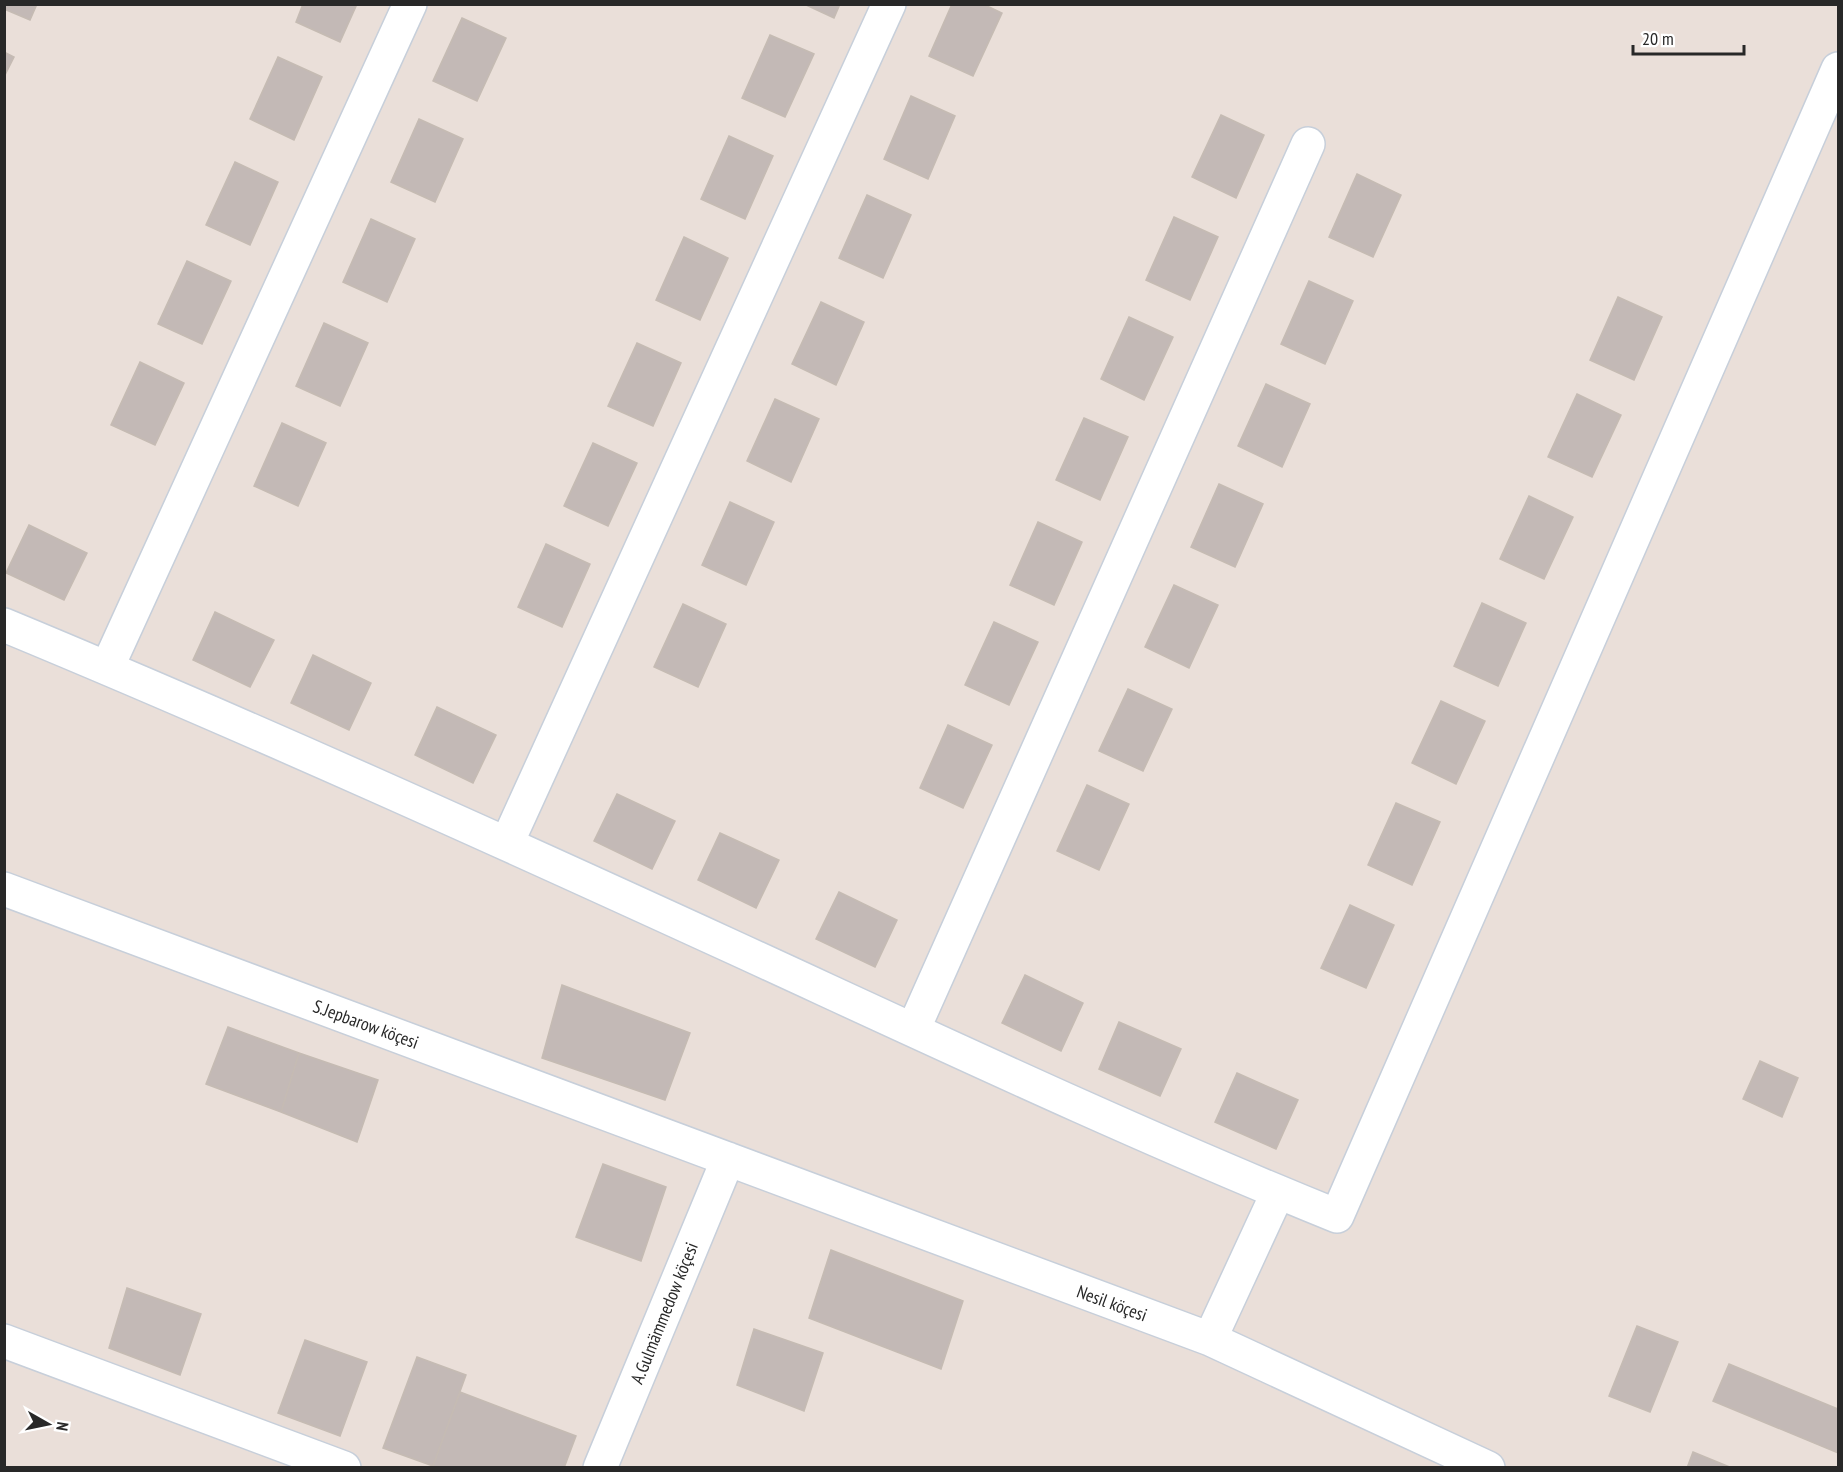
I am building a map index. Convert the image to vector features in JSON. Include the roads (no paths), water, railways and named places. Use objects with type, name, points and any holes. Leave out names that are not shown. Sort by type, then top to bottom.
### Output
[{"type":"street","points":[[107,668],[410,4]]},
{"type":"street","points":[[507,843],[889,4]]},
{"type":"street","points":[[4,625],[507,843],[1202,1160],[1337,1216],[1839,69]]},
{"type":"street","points":[[913,1030],[1308,144]]},
{"type":"street","name":"S.Jepbarow köçesi","points":[[4,889],[728,1159]]},
{"type":"street","name":"Nesil köçesi","points":[[728,1159],[1210,1339],[1488,1467]]},
{"type":"street","name":"A.Gulmämmedow köçesi","points":[[600,1467],[728,1159]]},
{"type":"street","points":[[1210,1339],[1278,1192]]},
{"type":"street","points":[[4,1341],[344,1467]]}]
